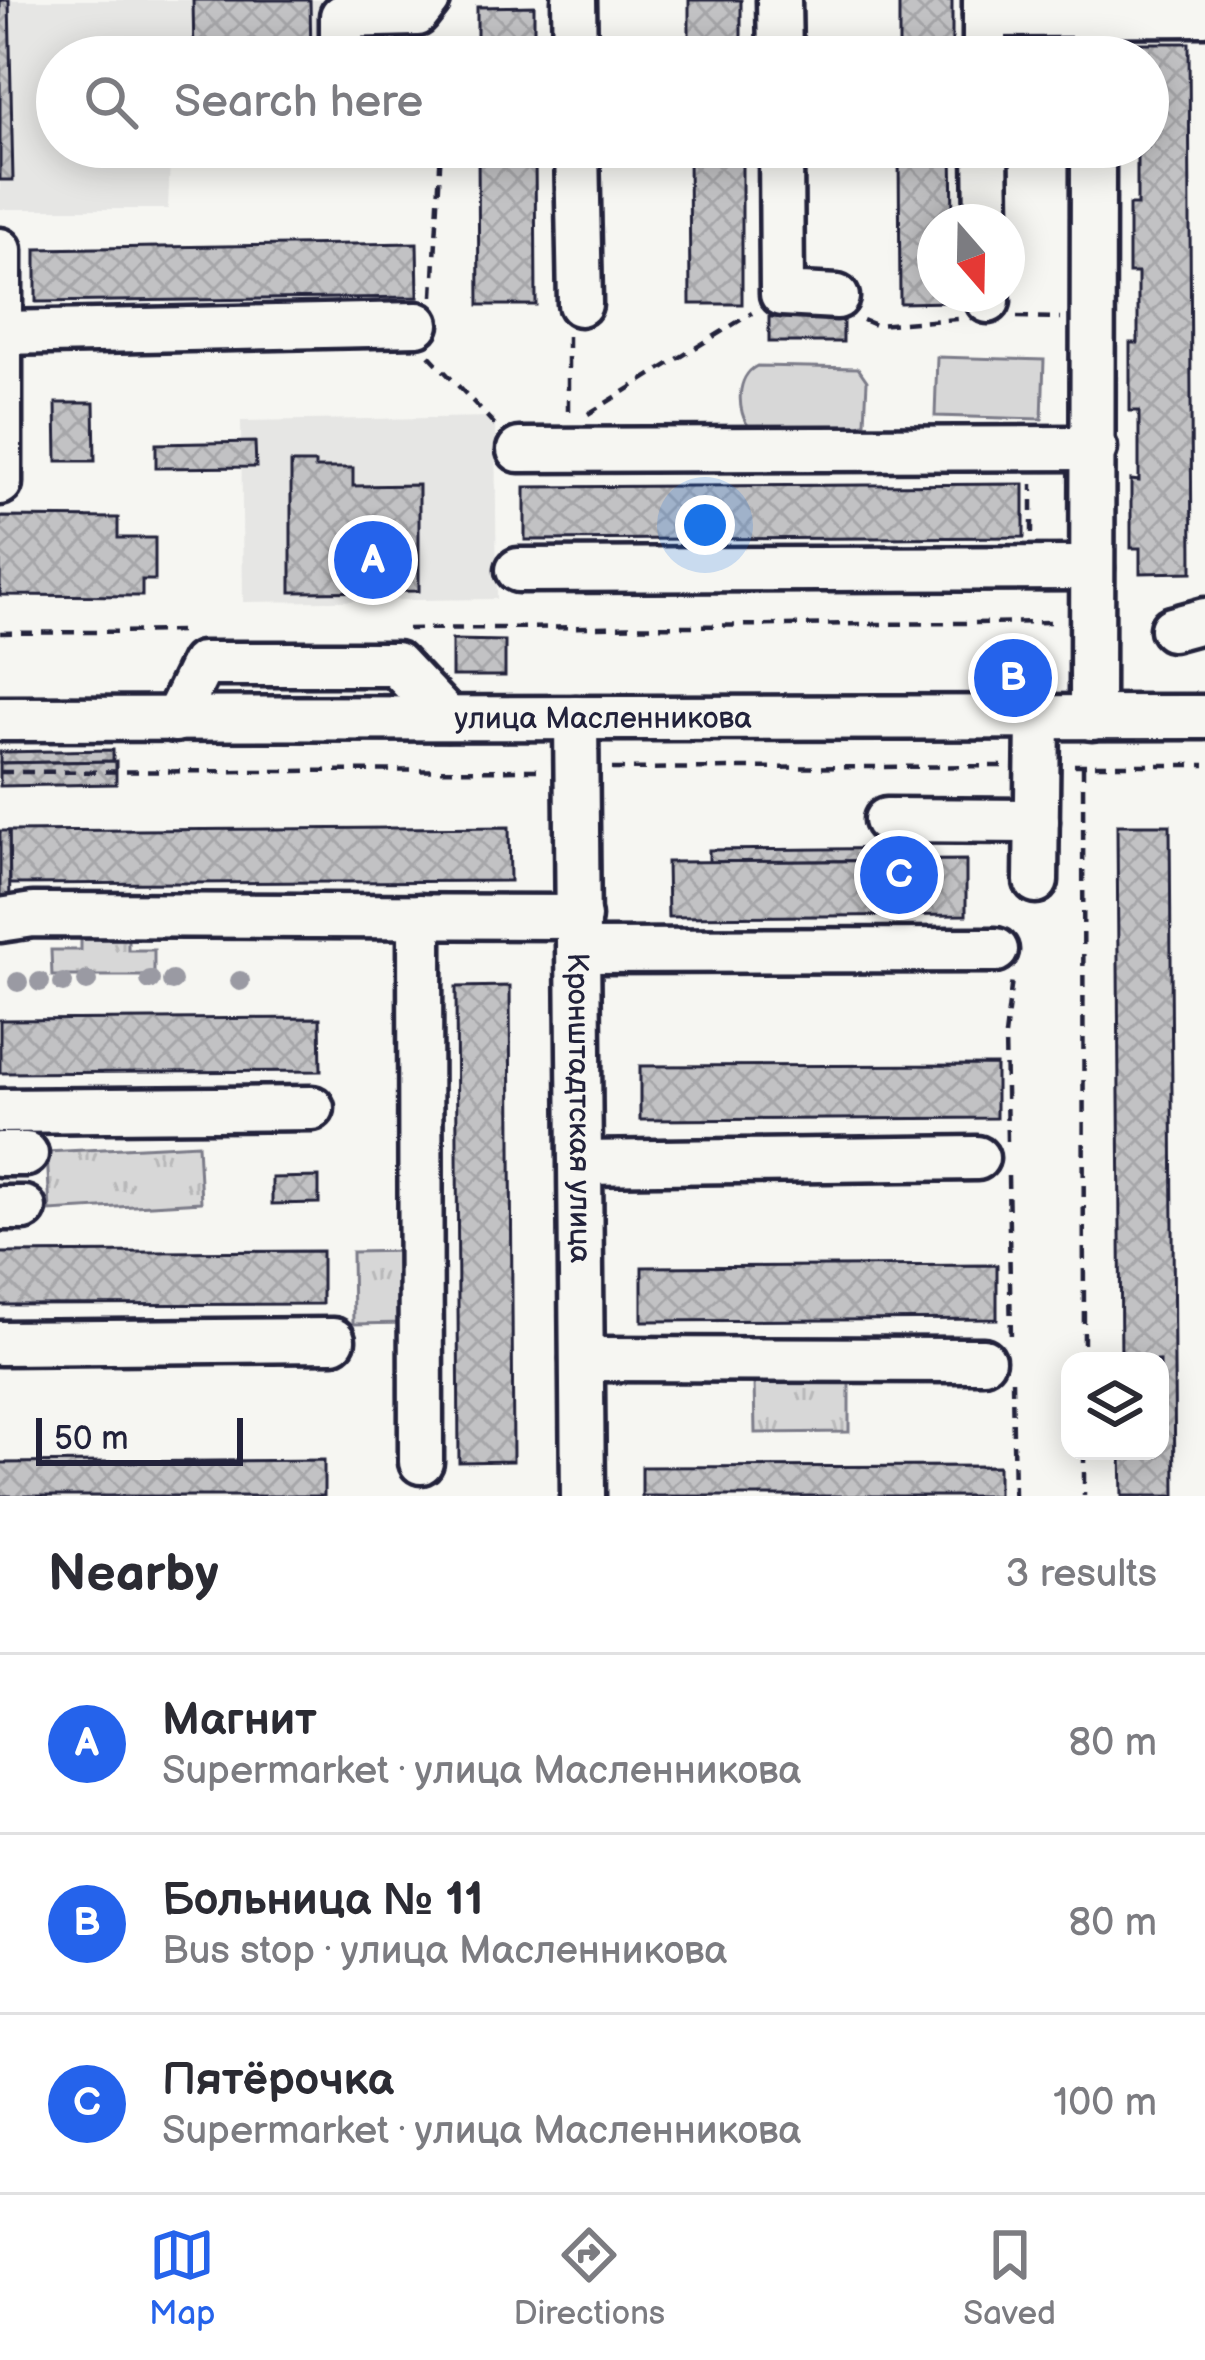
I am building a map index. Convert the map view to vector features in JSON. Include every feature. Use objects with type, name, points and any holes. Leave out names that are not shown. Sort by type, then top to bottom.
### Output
[{"type":"street","points":[[342,36],[342,16],[418,14],[428,0]]},
{"type":"street","points":[[574,0],[575,36]]},
{"type":"street","points":[[779,0],[780,36]]},
{"type":"street","points":[[985,24],[1146,6],[1205,14]]},
{"type":"street","points":[[1092,14],[1092,36]]},
{"type":"street","points":[[577,168],[580,304]]},
{"type":"street","points":[[781,168],[782,294],[837,297]]},
{"type":"street","points":[[986,168],[987,204]]},
{"type":"street","points":[[1092,718],[1093,168]]},
{"type":"street","points":[[0,250],[0,483]]},
{"type":"street","points":[[3,333],[408,324]]},
{"type":"street","points":[[519,450],[568,438],[1095,448]]},
{"type":"street","points":[[518,570],[1092,568]]},
{"type":"street","points":[[1036,881],[1038,717]]},
{"type":"street","name":"улица Масленникова","points":[[0,719],[1205,717]]},
{"type":"street","name":"Кронштадтская улица","points":[[576,718],[583,1496]]},
{"type":"street","points":[[886,820],[1037,820]]},
{"type":"street","points":[[0,920],[33,915],[420,916],[579,934],[1004,961]]},
{"type":"street","points":[[420,916],[422,1462]]},
{"type":"street","points":[[0,1111],[312,1108]]},
{"type":"street","points":[[581,1163],[977,1158]]},
{"type":"street","points":[[0,1343],[333,1340]]},
{"type":"street","points":[[582,1359],[1002,1366]]},
{"type":"path","points":[[440,168],[436,291],[408,324],[519,450]]},
{"type":"path","points":[[568,438],[782,294]]},
{"type":"path","points":[[568,438],[567,307],[580,304]]},
{"type":"path","points":[[1032,448],[1032,568]]},
{"type":"path","points":[[404,629],[1092,622]]},
{"type":"path","points":[[0,633],[190,631]]},
{"type":"path","points":[[1083,765],[1084,1352]]},
{"type":"path","points":[[1004,961],[1002,1366],[1014,1496]]},
{"type":"path","points":[[1084,1460],[1084,1496]]},
{"type":"shaded area","points":[[0,0],[369,0],[369,36],[36,36],[36,168],[170,168],[168,209],[0,209]]},
{"type":"shaded area","points":[[495,417],[497,599],[243,602],[241,421]]},
{"type":"green space","points":[[937,357],[1044,360],[1042,419],[935,416]]},
{"type":"green space","points":[[757,366],[858,368],[867,381],[865,422],[854,428],[750,428],[740,395],[745,378]]},
{"type":"green space","points":[[128,925],[128,950],[154,950],[154,976],[52,976],[51,950],[81,950],[81,926]]},
{"type":"green space","points":[[198,1144],[201,1202],[50,1211],[47,1152]]},
{"type":"green space","points":[[406,1251],[407,1323],[353,1324],[352,1252]]},
{"type":"green space","points":[[849,1380],[849,1432],[755,1433],[754,1381]]},
{"type":"building","points":[[0,0],[9,0],[13,180],[0,180]]},
{"type":"building","points":[[193,0],[310,0],[311,36],[194,36]]},
{"type":"building","points":[[689,0],[741,0],[741,36],[689,36]]},
{"type":"building","points":[[899,0],[952,0],[952,36],[899,36]]},
{"type":"building","points":[[534,6],[534,36],[477,36],[477,7]]},
{"type":"building","points":[[1169,43],[1189,43],[1192,572],[1140,573],[1140,548],[1131,548],[1131,480],[1139,481],[1139,411],[1130,411],[1130,343],[1138,343],[1138,273],[1129,273],[1129,205],[1137,205],[1137,168],[1169,168]]},
{"type":"building","points":[[478,168],[535,168],[536,305],[479,305]]},
{"type":"building","points":[[689,168],[742,168],[742,304],[690,304]]},
{"type":"building","points":[[899,168],[952,168],[953,204],[917,204],[917,303],[900,303]]},
{"type":"building","points":[[417,243],[418,297],[36,302],[36,249]]},
{"type":"building","points":[[769,317],[843,317],[843,342],[769,342]]},
{"type":"building","points":[[56,403],[94,403],[95,461],[57,461]]},
{"type":"building","points":[[255,442],[256,467],[156,468],[156,444]]},
{"type":"building","points":[[291,463],[353,468],[353,486],[419,485],[419,591],[291,592]]},
{"type":"building","points":[[1024,484],[1024,537],[525,540],[525,487]]},
{"type":"building","points":[[0,517],[118,518],[118,538],[155,538],[155,580],[142,580],[142,596],[0,595]]},
{"type":"building","points":[[452,640],[505,641],[505,676],[452,676]]},
{"type":"building","points":[[113,750],[113,761],[0,763],[0,752]]},
{"type":"building","points":[[116,761],[116,784],[0,786],[0,763]]},
{"type":"building","points":[[1117,825],[1170,825],[1175,1496],[1122,1496],[1121,1460],[1169,1460],[1169,1352],[1121,1352]]},
{"type":"building","points":[[509,827],[510,881],[10,884],[9,831]]},
{"type":"building","points":[[0,831],[9,831],[10,909],[0,909]]},
{"type":"building","points":[[924,848],[924,860],[709,862],[709,850]]},
{"type":"building","points":[[966,860],[966,915],[668,917],[667,862]]},
{"type":"building","points":[[510,986],[513,1461],[459,1462],[456,987]]},
{"type":"building","points":[[320,1018],[321,1071],[0,1073],[0,1020]]},
{"type":"building","points":[[996,1065],[996,1118],[640,1120],[640,1066]]},
{"type":"building","points":[[319,1177],[319,1203],[272,1204],[272,1178]]},
{"type":"building","points":[[322,1251],[322,1304],[0,1305],[0,1253]]},
{"type":"building","points":[[997,1265],[997,1319],[642,1321],[642,1267]]},
{"type":"building","points":[[324,1460],[324,1496],[0,1496],[0,1463]]},
{"type":"building","points":[[998,1466],[998,1496],[642,1496],[642,1467]]},
{"type":"place","name":"Магнит","points":[[373,560]]},
{"type":"place","name":"Больница № 11","points":[[1013,678]]},
{"type":"place","name":"Пятёрочка","points":[[899,875]]}]
